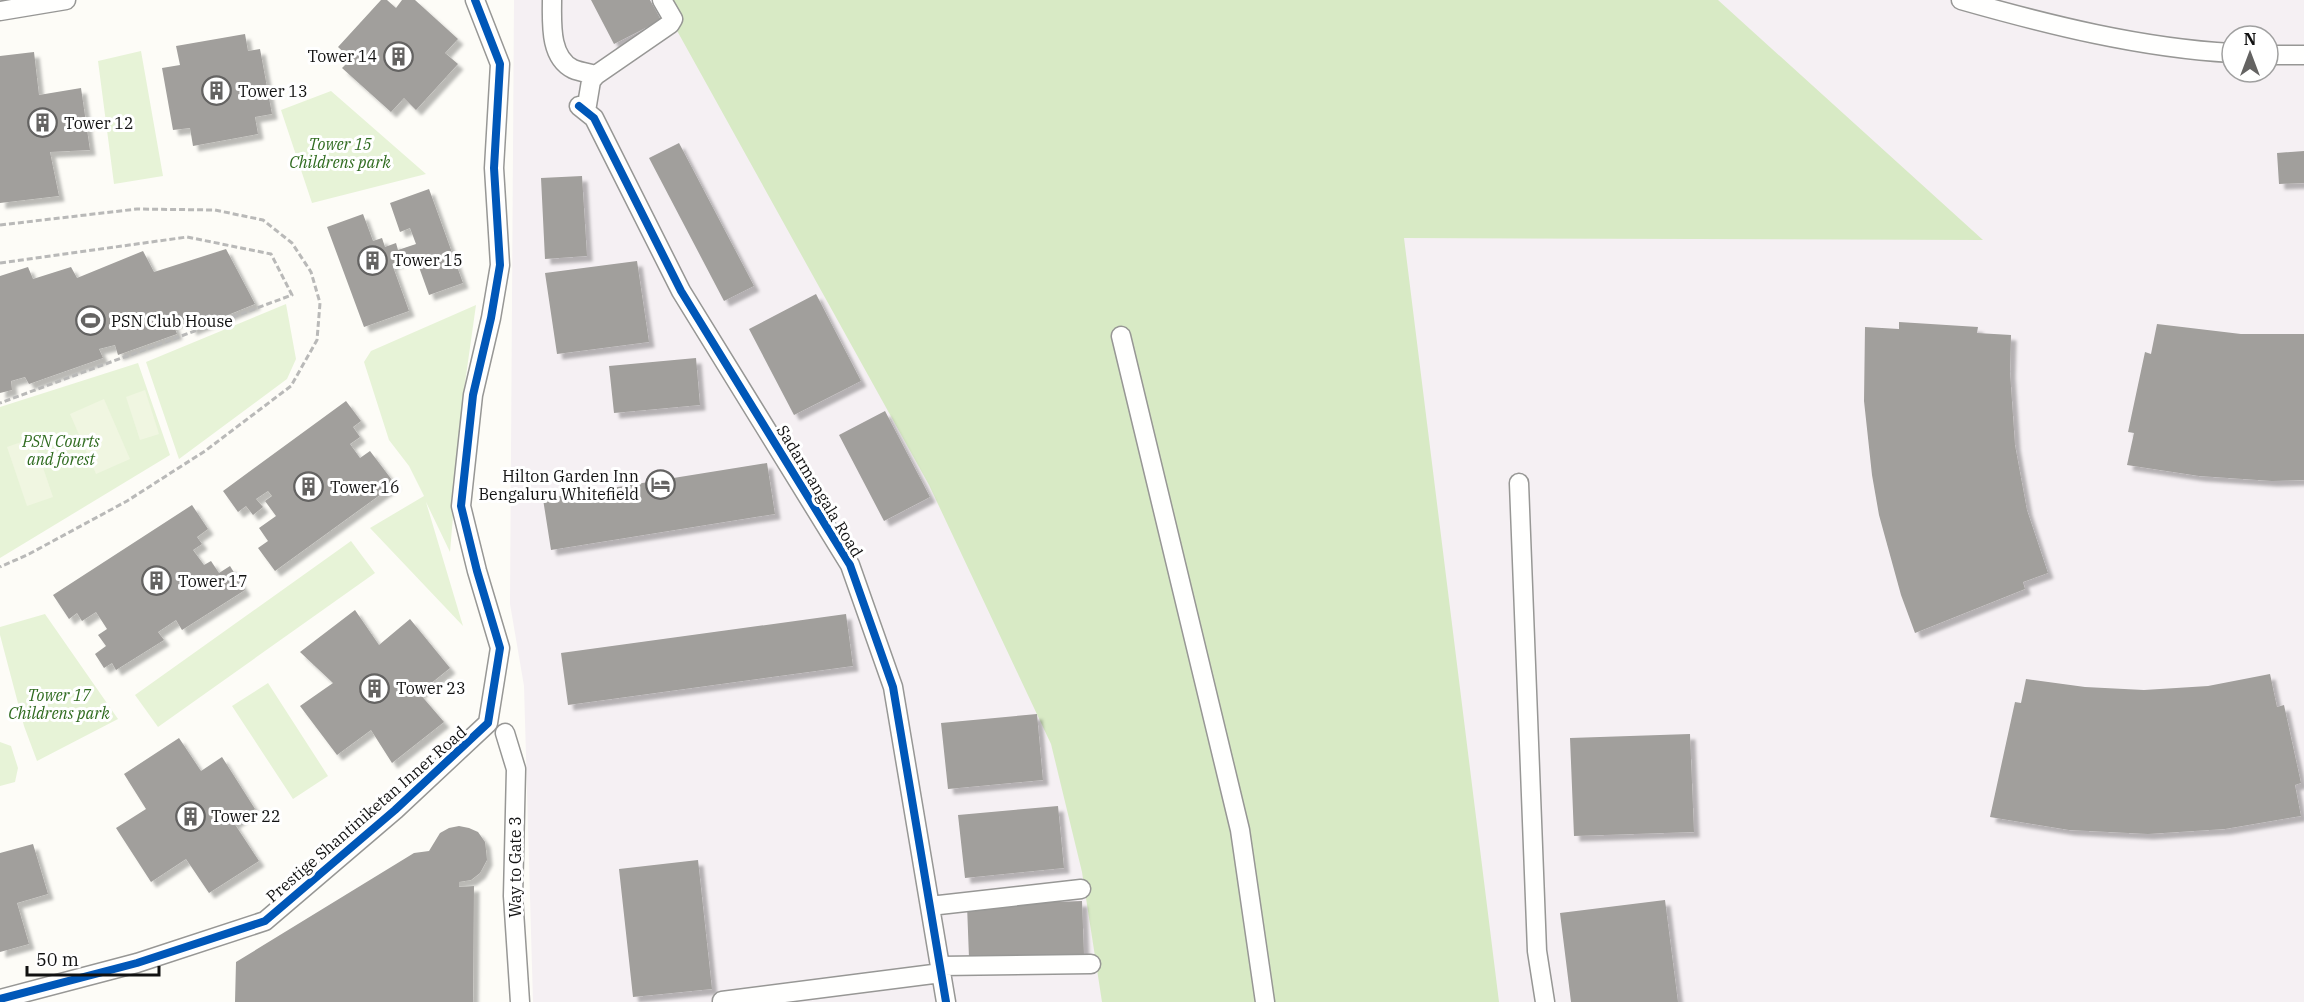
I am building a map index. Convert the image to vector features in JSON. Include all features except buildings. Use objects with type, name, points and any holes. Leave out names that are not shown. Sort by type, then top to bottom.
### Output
[{"type":"street","points":[[0,11],[66,0]]},
{"type":"street","name":"Prestige Shantiniketan Inner Road","points":[[0,999],[137,963],[265,921],[395,810],[488,723],[500,648],[461,506],[473,395],[491,318],[500,265],[494,168],[500,64],[475,0]]},
{"type":"street","points":[[552,0],[552,34],[563,61],[573,69],[596,75],[670,24],[673,19],[662,0]]},
{"type":"street","points":[[1961,0],[2018,16],[2119,38],[2220,51]]},
{"type":"street","points":[[2280,55],[2304,55]]},
{"type":"street","name":"Sadarmangala Road","points":[[596,75],[591,81],[583,108],[594,118],[681,291],[850,565],[893,687],[946,1002]]},
{"type":"street","points":[[1121,336],[1240,830],[1265,1002]]},
{"type":"street","points":[[1519,483],[1537,951],[1545,1002]]},
{"type":"street","name":"Way to Gate 3","points":[[505,733],[516,769],[513,896],[520,1002]]},
{"type":"street","points":[[930,906],[1081,889]]},
{"type":"street","points":[[722,1001],[941,969],[1091,964]]},
{"type":"path","points":[[0,225],[137,209],[215,210],[263,220],[292,243],[311,272],[320,303],[317,340],[291,386],[205,451],[127,501],[29,554],[0,567]]},
{"type":"path","points":[[0,263],[187,237],[271,254],[292,295],[0,403]]},
{"type":"shaded area","points":[[514,0],[2304,0],[2304,1002],[533,1002],[524,686],[510,604]]},
{"type":"green space","points":[[660,0],[1718,0],[1983,240],[1404,238],[1499,1002],[1102,1002],[1082,872],[1051,744],[929,485]]},
{"type":"green space","points":[[141,51],[163,176],[114,184],[98,61]]},
{"type":"green space","name":"Tower 15 Childrens park","points":[[331,91],[426,174],[312,203],[281,110]]},
{"type":"green space","points":[[286,304],[296,359],[287,379],[179,459],[146,362]]},
{"type":"green space","points":[[476,305],[463,397],[450,552],[426,502],[463,626],[370,528],[424,496],[409,466],[389,440],[364,362],[371,351]]},
{"type":"green space","name":"PSN Courts and forest","points":[[138,363],[170,455],[0,558],[0,407]]},
{"type":"green space","points":[[145,390],[159,434],[140,440],[126,397]]},
{"type":"green space","points":[[104,399],[130,459],[96,474],[70,414]]},
{"type":"green space","points":[[33,438],[53,497],[27,506],[7,447]]},
{"type":"green space","points":[[351,541],[375,573],[158,727],[135,695]]},
{"type":"green space","name":"Tower 17 Childrens park","points":[[45,614],[118,719],[37,761],[24,726],[0,635],[0,627]]},
{"type":"green space","points":[[268,683],[328,776],[293,799],[232,706]]},
{"type":"green space","points":[[0,742],[11,746],[18,768],[15,782],[0,786]]},
{"type":"cycle path","points":[[0,999],[137,963],[265,921],[395,810],[488,723],[500,648],[461,506],[473,395],[491,318],[500,265],[494,168],[500,64],[475,0]]},
{"type":"cycle path","points":[[579,106],[594,118],[681,291],[850,565],[893,687],[946,1002]]},
{"type":"place","name":"Tower 14","points":[[398,56]]},
{"type":"place","name":"Tower 13","points":[[217,91]]},
{"type":"place","name":"Tower 12","points":[[43,123]]},
{"type":"place","name":"Tower 15","points":[[372,260]]},
{"type":"place","name":"PSN Club House","points":[[90,321]]},
{"type":"place","name":"Hilton Garden Inn Bengaluru Whitefield","points":[[660,485]]},
{"type":"place","name":"Tower 16","points":[[309,487]]},
{"type":"place","name":"Tower 17","points":[[157,581]]},
{"type":"place","name":"Tower 23","points":[[375,688]]},
{"type":"place","name":"Tower 22","points":[[190,816]]}]
